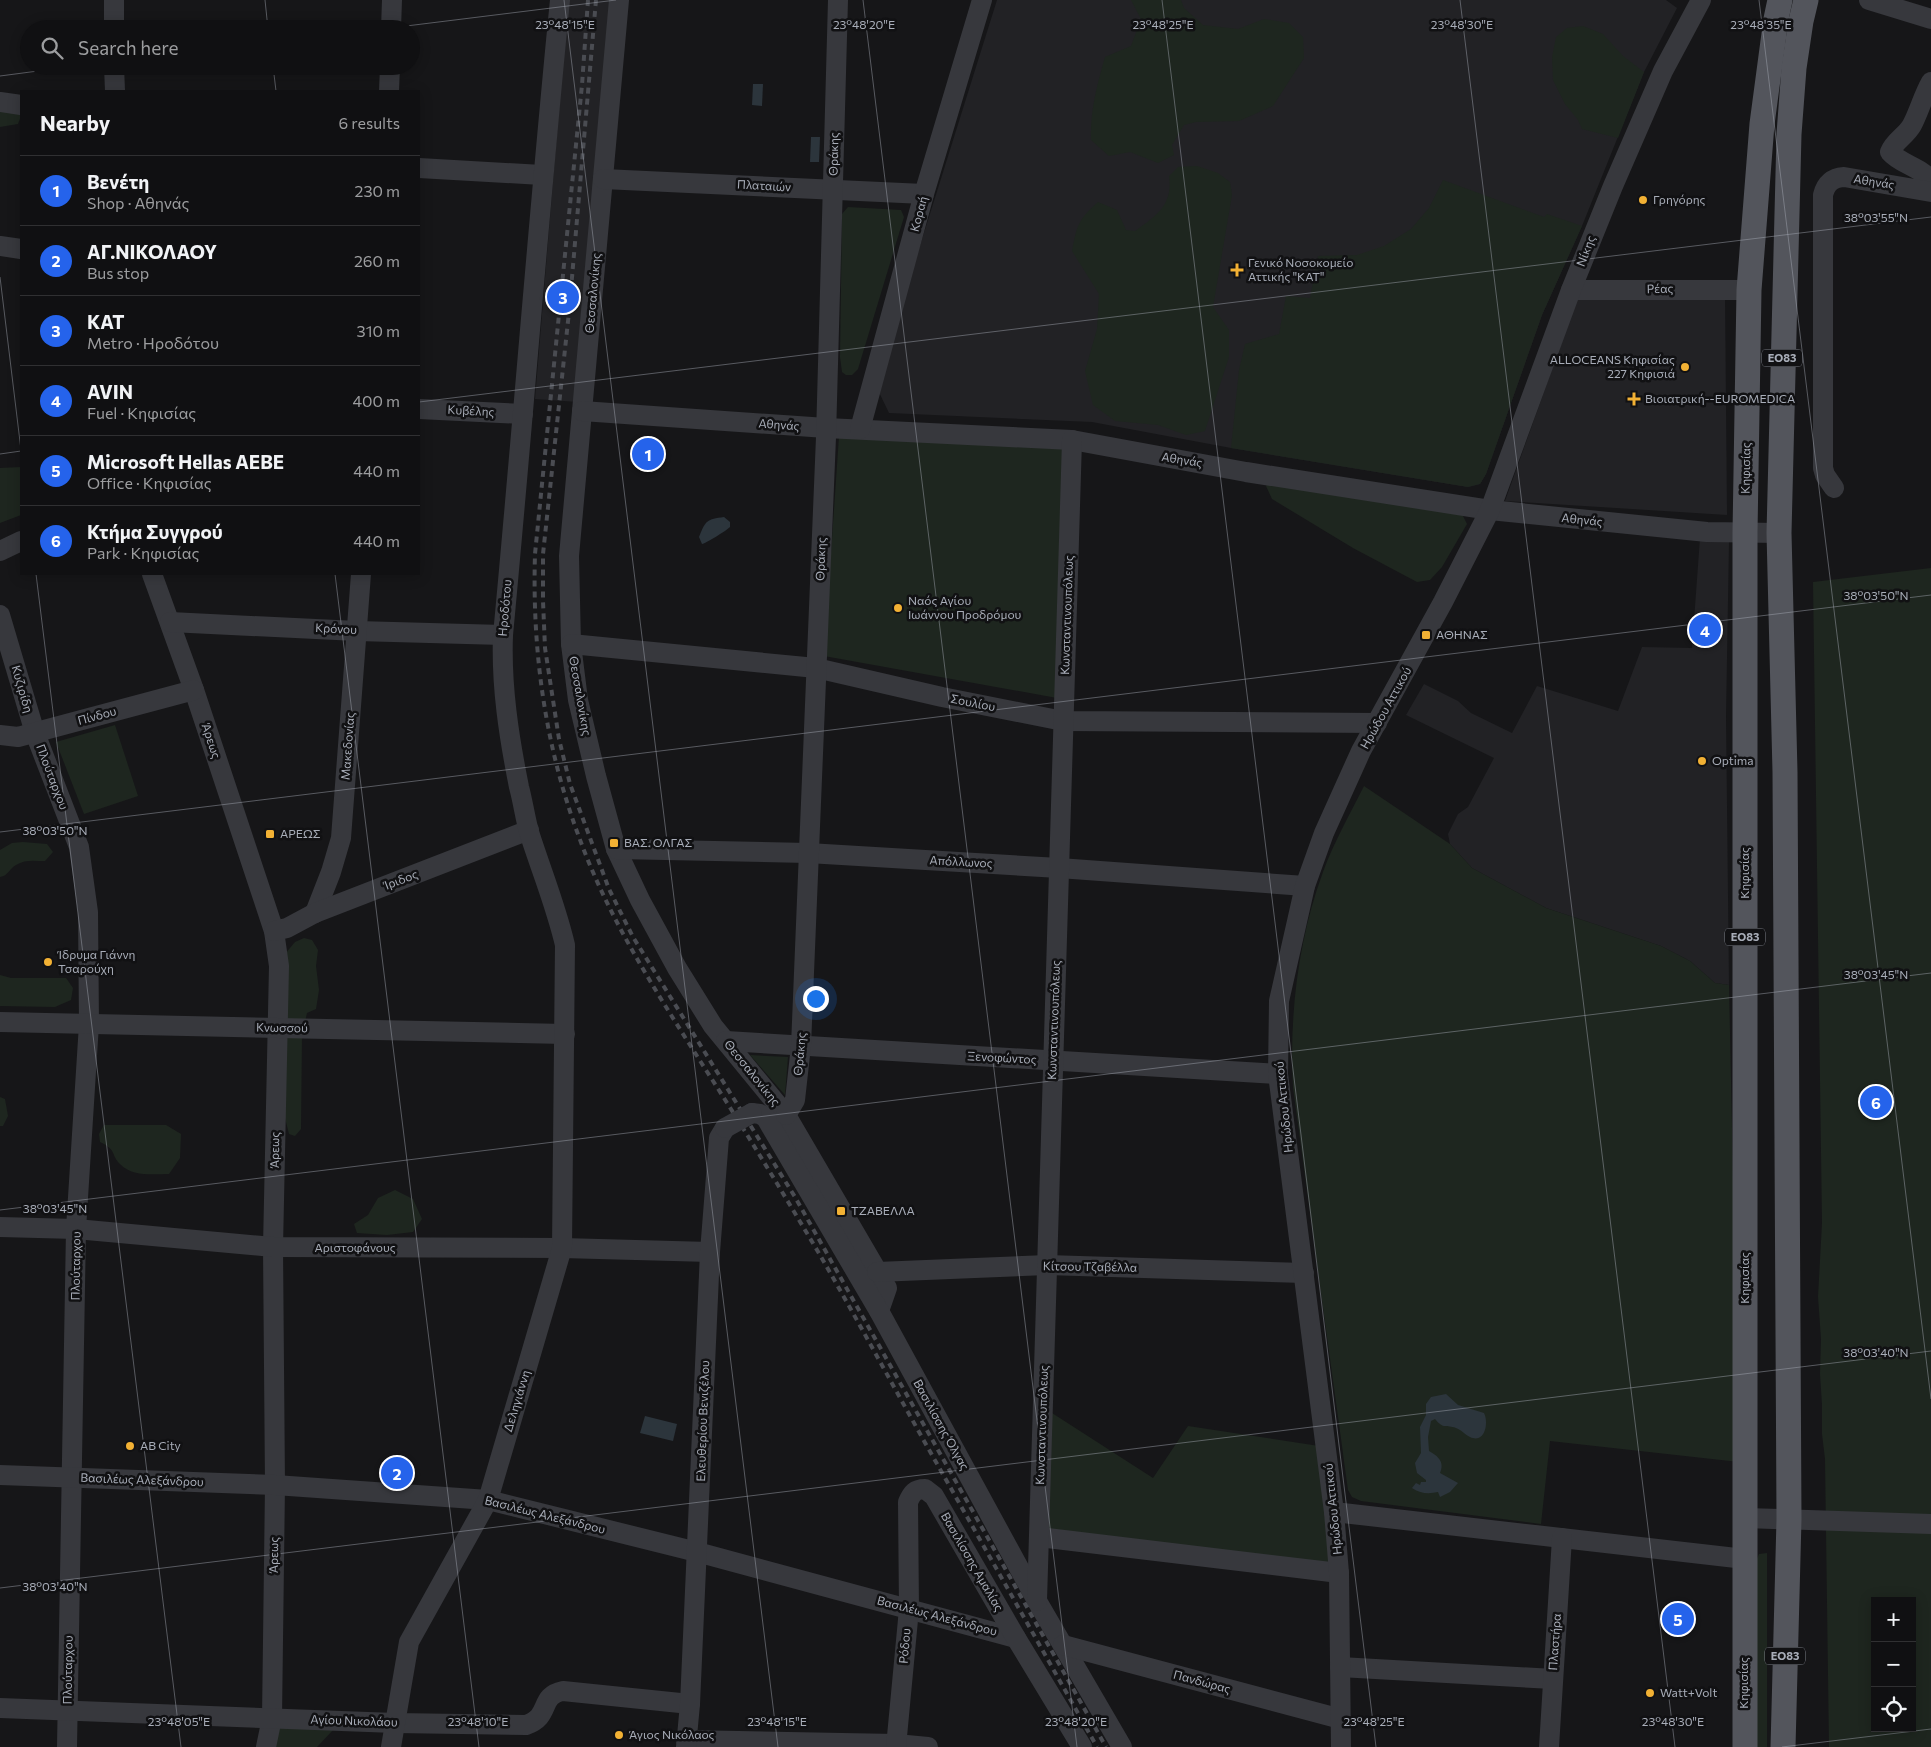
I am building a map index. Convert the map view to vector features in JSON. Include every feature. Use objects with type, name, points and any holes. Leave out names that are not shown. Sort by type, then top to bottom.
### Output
[{"type":"main road","name":"Κηφισίας","points":[[1745,1747],[1745,533],[1749,290],[1762,124],[1780,0]]},
{"type":"main road","name":"ΕΟ83","points":[[1783,1747],[1789,1519],[1785,782],[1779,534],[1788,144],[1794,68],[1800,21],[1806,0]]},
{"type":"street","points":[[114,0],[114,20]]},
{"type":"street","points":[[391,20],[392,0]]},
{"type":"street","points":[[420,168],[542,175],[560,0]]},
{"type":"street","name":"Θεσσαλονίκης","points":[[619,0],[569,556],[571,644],[578,700],[616,849],[640,900],[677,968],[713,1026],[786,1115],[887,1288],[879,1311]]},
{"type":"street","name":"Θράκης","points":[[786,1115],[796,1100],[801,1046],[826,428],[838,0]]},
{"type":"street","name":"Κοραή","points":[[860,429],[924,194],[982,0]]},
{"type":"street","name":"Νίκης","points":[[1490,510],[1613,186],[1663,71],[1701,0]]},
{"type":"street","points":[[1870,0],[1931,19]]},
{"type":"street","points":[[114,75],[115,90]]},
{"type":"street","points":[[389,90],[390,75]]},
{"type":"street","points":[[1931,82],[1912,124],[1905,135],[1893,144],[1890,152],[1895,158],[1924,174],[1931,182]]},
{"type":"street","points":[[0,102],[20,105]]},
{"type":"street","name":"Ηροδότου","points":[[542,175],[523,414],[502,635],[503,690],[514,760],[529,830],[554,902],[565,945],[565,1034]]},
{"type":"street","name":"Αθηνάς","points":[[1834,488],[1825,475],[1823,468],[1823,195],[1825,187],[1830,181],[1844,177],[1931,192]]},
{"type":"street","name":"Πλαταιών","points":[[603,179],[924,194]]},
{"type":"street","points":[[0,246],[20,249]]},
{"type":"street","name":"Ρέας","points":[[1572,290],[1749,290]]},
{"type":"street","name":"Κυβέλης","points":[[420,409],[523,414]]},
{"type":"street","name":"Αθηνάς","points":[[582,411],[826,428],[1072,440],[1246,472],[1490,510],[1707,532],[1779,534]]},
{"type":"street","name":"Κωνσταντινουπόλεως","points":[[1037,1601],[1072,440]]},
{"type":"street","name":"Ηρώδου Αττικού","points":[[1341,1747],[1339,1573],[1334,1512],[1278,1074],[1279,1001],[1305,886],[1324,833],[1362,751],[1444,602],[1490,510]]},
{"type":"street","points":[[0,551],[20,541]]},
{"type":"street","name":"Άρεως","points":[[152,575],[194,690],[274,931],[279,966],[273,1247],[275,1485],[272,1718],[266,1747]]},
{"type":"street","name":"Μακεδονίας","points":[[315,913],[331,872],[341,838],[361,575]]},
{"type":"street","name":"Κυζιρίδη","points":[[0,615],[35,733]]},
{"type":"street","name":"Κρόνου","points":[[170,622],[502,635]]},
{"type":"street","name":"Σουλίου","points":[[571,644],[816,668],[1063,722],[1377,723]]},
{"type":"street","name":"Πίνδου","points":[[0,735],[18,737],[194,690]]},
{"type":"street","name":"Πλούταρχου","points":[[35,733],[79,847],[88,912],[89,1024],[76,1230],[67,1747]]},
{"type":"street","name":"Ίριδος","points":[[274,931],[287,928],[315,913],[529,830]]},
{"type":"street","name":"Απόλλωνος","points":[[616,849],[808,853],[1059,868],[1305,886]]},
{"type":"street","name":"Κνωσσού","points":[[0,1022],[565,1034]]},
{"type":"street","name":"Δεληγιάννη","points":[[391,1747],[409,1642],[488,1500],[562,1248],[565,1034]]},
{"type":"street","name":"Ξενοφώντος","points":[[726,1041],[1278,1074]]},
{"type":"street","name":"Ελευθερίου Βενιζέλου","points":[[686,1743],[690,1704],[710,1252],[719,1138],[725,1128],[752,1113]]},
{"type":"street","name":"Βασιλίσσης Όλγας","points":[[752,1113],[760,1114],[766,1118],[879,1311],[1037,1601],[1122,1747]]},
{"type":"street","name":"Αριστοφάνους","points":[[0,1227],[76,1230],[273,1247],[562,1248],[710,1252]]},
{"type":"street","name":"Κίτσου Τζαβέλλα","points":[[877,1272],[1047,1265],[1304,1273]]},
{"type":"street","name":"Βασιλέως Αλεξάνδρου","points":[[0,1475],[275,1485],[488,1500],[697,1552],[1016,1638]]},
{"type":"street","name":"Ρόδου","points":[[896,1746],[908,1609],[908,1502],[912,1494],[918,1489]]},
{"type":"street","name":"Βασιλίσσης Αμαλίας","points":[[918,1489],[925,1489],[934,1496],[1082,1747]]},
{"type":"street","points":[[1334,1512],[1745,1559]]},
{"type":"street","points":[[1745,1518],[1931,1524]]},
{"type":"street","points":[[1038,1537],[1339,1573]]},
{"type":"street","name":"Πλαστήρα","points":[[1549,1747],[1562,1538]]},
{"type":"street","name":"Πανδώρας","points":[[1063,1645],[1342,1719]]},
{"type":"street","points":[[1340,1667],[1553,1679]]},
{"type":"street","name":"Αγίου Νικολάου","points":[[0,1708],[395,1723],[526,1725],[540,1718],[549,1697],[555,1692],[563,1691],[690,1704]]},
{"type":"street","points":[[686,1743],[928,1747]]},
{"type":"shaded area","points":[[568,0],[611,0],[578,402],[535,399]]},
{"type":"shaded area","name":"Γενικό Νοσοκομείο Αττικής \"ΚΑΤ\"","points":[[997,0],[1666,0],[1677,8],[1644,72],[1582,226],[1542,315],[1486,474],[1480,484],[1468,487],[1231,448],[1092,422],[889,413],[876,386]]},
{"type":"shaded area","points":[[1131,0],[1181,0],[1184,8],[1203,25],[1238,29],[1264,19],[1289,23],[1303,37],[1304,58],[1273,106],[1239,121],[1196,122],[1184,125],[1172,145],[1174,155],[1158,163],[1130,152],[1109,156],[1091,140],[1093,108],[1105,57],[1131,46],[1141,19]]},
{"type":"shaded area","points":[[1583,26],[1603,34],[1623,56],[1644,72],[1618,138],[1582,129],[1578,120],[1565,104],[1553,80],[1552,57],[1556,37],[1567,28]]},
{"type":"shaded area","points":[[753,84],[763,84],[762,106],[752,105]]},
{"type":"shaded area","points":[[0,107],[16,109],[20,115],[18,124],[0,127]]},
{"type":"shaded area","points":[[811,137],[820,137],[819,162],[810,162]]},
{"type":"shaded area","points":[[1197,166],[1218,173],[1230,182],[1232,195],[1213,307],[1229,330],[1229,357],[1205,431],[1186,435],[1158,425],[1115,421],[1093,405],[1085,371],[1097,329],[1099,294],[1072,251],[1079,223],[1098,202],[1117,210],[1126,230],[1135,231],[1150,220],[1166,202],[1170,186],[1169,176],[1178,167]]},
{"type":"shaded area","points":[[1443,180],[1544,217],[1547,214],[1582,226],[1542,315],[1486,474],[1480,484],[1468,487],[1231,448],[1239,370],[1245,344],[1279,334],[1286,296],[1310,298],[1318,256],[1357,255],[1384,246],[1411,229],[1429,208]]},
{"type":"shaded area","points":[[848,207],[901,210],[904,217],[858,369],[852,375],[846,375],[842,372],[840,357],[842,214]]},
{"type":"shaded area","name":"Βιοιατρική--EUROMEDICA","points":[[1580,291],[1725,296],[1727,515],[1505,501]]},
{"type":"shaded area","points":[[839,436],[1064,448],[1057,698],[824,656]]},
{"type":"shaded area","points":[[20,467],[20,515],[0,523],[0,468]]},
{"type":"shaded area","points":[[1270,479],[1462,514],[1467,524],[1442,567],[1430,580],[1417,582],[1353,548],[1272,499],[1266,486]]},
{"type":"shaded area","points":[[724,517],[730,522],[730,527],[702,544],[699,537],[705,524],[710,520]]},
{"type":"shaded area","points":[[1700,538],[1729,542],[1726,716],[1729,985],[1715,983],[1690,961],[1661,946],[1546,908],[1472,868],[1450,844],[1448,834],[1458,814],[1468,807],[1494,758],[1406,715],[1424,684],[1458,701],[1471,713],[1512,733],[1537,686],[1618,711],[1642,647],[1692,648]]},
{"type":"shaded area","points":[[1931,568],[1931,1747],[1829,1747],[1825,1459],[1822,1434],[1821,1339],[1818,1297],[1822,1223],[1813,582]]},
{"type":"shaded area","points":[[115,725],[138,796],[84,814],[56,742]]},
{"type":"shaded area","points":[[1364,786],[1450,844],[1472,868],[1546,908],[1661,946],[1690,961],[1715,983],[1729,985],[1739,1462],[1550,1441],[1541,1524],[1361,1501],[1352,1497],[1348,1490],[1293,1088],[1292,1033],[1301,951],[1314,898],[1332,850]]},
{"type":"shaded area","points":[[12,843],[47,844],[53,852],[45,861],[19,863],[0,877],[0,850]]},
{"type":"shaded area","points":[[304,938],[312,940],[318,950],[316,966],[319,990],[316,1009],[307,1013],[302,1035],[301,1129],[295,1136],[289,1134],[283,1110],[285,954],[295,942]]},
{"type":"shaded area","points":[[0,975],[11,978],[66,978],[73,988],[71,1000],[55,1007],[0,1006]]},
{"type":"shaded area","points":[[750,1055],[788,1057],[785,1095]]},
{"type":"shaded area","points":[[0,1097],[5,1099],[8,1116],[3,1126],[0,1126]]},
{"type":"shaded area","points":[[104,1125],[166,1125],[181,1134],[180,1158],[169,1174],[143,1174],[130,1171],[117,1161],[112,1150],[100,1142],[99,1134]]},
{"type":"shaded area","points":[[395,1190],[413,1199],[422,1219],[413,1232],[387,1235],[357,1233],[354,1224],[368,1215],[378,1198]]},
{"type":"shaded area","points":[[1446,1394],[1458,1405],[1484,1413],[1486,1427],[1479,1438],[1475,1438],[1456,1428],[1443,1426],[1435,1419],[1431,1421],[1428,1437],[1429,1451],[1440,1460],[1442,1466],[1440,1473],[1458,1483],[1450,1492],[1440,1497],[1438,1492],[1425,1493],[1412,1488],[1416,1483],[1420,1485],[1421,1482],[1426,1482],[1417,1473],[1415,1463],[1421,1453],[1420,1427],[1426,1415],[1426,1404],[1431,1397]]},
{"type":"shaded area","points":[[1052,1413],[1153,1478],[1188,1426],[1319,1446],[1333,1568],[1048,1537]]},
{"type":"shaded area","points":[[645,1416],[677,1424],[673,1441],[640,1433]]},
{"type":"shaded area","points":[[1767,1553],[1767,1747],[1757,1747],[1756,1561],[1759,1554]]},
{"type":"shaded area","points":[[279,1724],[333,1730],[317,1747],[275,1747]]},
{"type":"railway","points":[[588,0],[582,85],[535,554],[536,626],[543,698],[549,733],[567,803],[591,868],[619,927],[669,1012],[817,1250],[1097,1747]]},
{"type":"railway","points":[[596,0],[569,312],[543,554],[545,648],[559,739],[570,784],[609,889],[633,937],[795,1197],[1106,1747]]},
{"type":"place","name":"Γρηγόρης","points":[[1643,200]]},
{"type":"place","name":"Γενικό Νοσοκομείο Αττικής \"ΚΑΤ\"","points":[[1237,270]]},
{"type":"place","name":"ΚΑΤ","points":[[563,297]]},
{"type":"place","name":"ALLOCEANS Κηφισίας 227 Κηφισιά","points":[[1685,367]]},
{"type":"place","name":"Βιοιατρική--EUROMEDICA","points":[[1634,399]]},
{"type":"place","name":"Βενέτη","points":[[648,454]]},
{"type":"place","name":"Ναός Αγίου Ιωάννου Προδρόμου","points":[[898,608]]},
{"type":"place","name":"AVIN","points":[[1705,630]]},
{"type":"place","name":"ΑΘΗΝΑΣ","points":[[1426,635]]},
{"type":"place","name":"Optima","points":[[1702,761]]},
{"type":"place","name":"ΑΡΕΩΣ","points":[[270,834]]},
{"type":"place","name":"ΒΑΣ. ΟΛΓΑΣ","points":[[614,843]]},
{"type":"place","name":"Ίδρυμα Γιάννη Τσαρούχη","points":[[48,962]]},
{"type":"place","name":"Κτήμα Συγγρού","points":[[1876,1102]]},
{"type":"place","name":"ΤΖΑΒΕΛΛΑ","points":[[841,1211]]},
{"type":"place","name":"AB City","points":[[130,1446]]},
{"type":"place","name":"ΑΓ.ΝΙΚΟΛΑΟΥ","points":[[397,1473]]},
{"type":"place","name":"Microsoft Hellas AEBE","points":[[1678,1619]]},
{"type":"place","name":"Watt+Volt","points":[[1650,1693]]},
{"type":"place","name":"Άγιος Νικόλαος","points":[[619,1735]]}]
